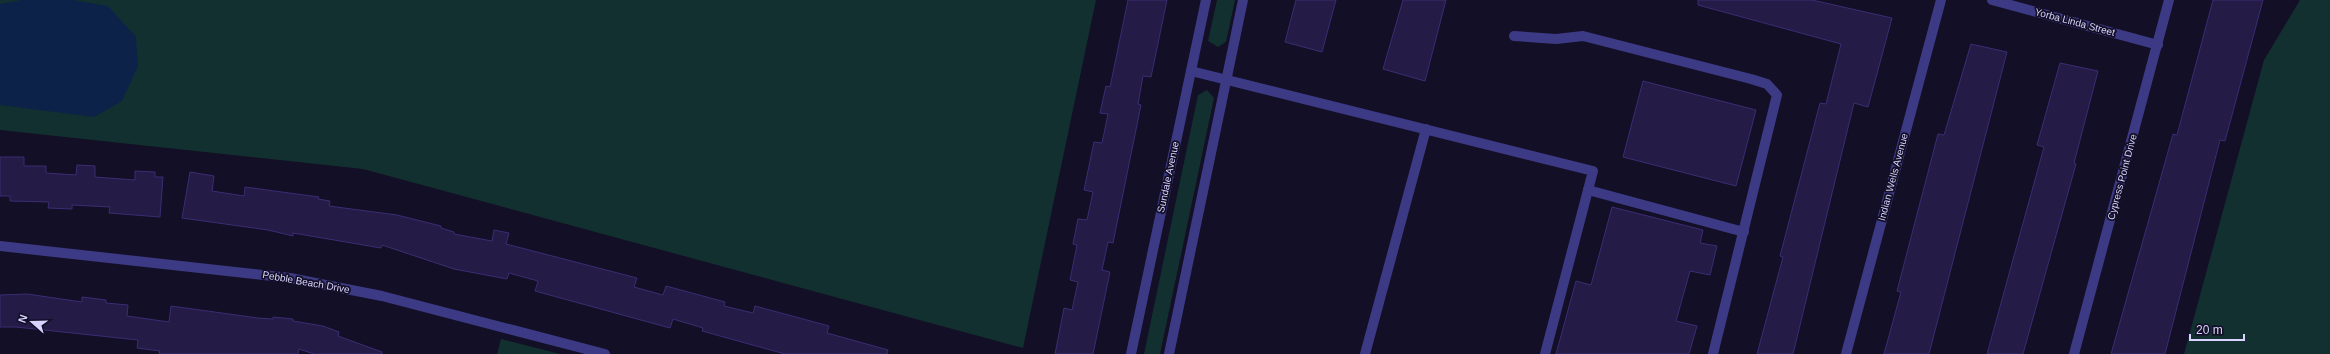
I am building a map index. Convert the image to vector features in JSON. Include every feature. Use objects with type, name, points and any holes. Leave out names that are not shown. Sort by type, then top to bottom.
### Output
[{"type":"street","name":"Sundale Avenue","points":[[1131,354],[1206,0]]},
{"type":"street","points":[[1169,354],[1244,0]]},
{"type":"street","name":"Indian Wells Avenue","points":[[1846,354],[1941,0]]},
{"type":"street","name":"Yorba Linda Street","points":[[1992,0],[2158,45]]},
{"type":"street","name":"Cypress Point Drive","points":[[2074,354],[2169,0]]},
{"type":"street","points":[[1514,36],[1556,39],[1583,36],[1767,84],[1777,95],[1713,354]]},
{"type":"street","points":[[1191,71],[1593,171],[1545,354]]},
{"type":"street","points":[[1364,354],[1426,129]]},
{"type":"street","points":[[1588,190],[1744,232]]},
{"type":"street","name":"Pebble Beach Drive","points":[[0,246],[290,278],[398,299],[605,354]]},
{"type":"green space","points":[[0,0],[1096,0],[1023,348],[363,169],[0,130]]},
{"type":"green space","points":[[1217,0],[1235,0],[1226,42],[1218,47],[1208,41]]},
{"type":"green space","points":[[2300,0],[2330,0],[2330,354],[2184,354],[2264,60]]},
{"type":"green space","points":[[1207,90],[1214,98],[1160,354],[1144,354],[1198,95]]},
{"type":"green space","points":[[501,339],[560,354],[497,354]]},
{"type":"water","points":[[22,0],[73,0],[108,6],[136,37],[138,66],[122,101],[94,117],[0,105],[0,4]]},
{"type":"building","points":[[1128,0],[1167,0],[1151,77],[1143,76],[1138,104],[1141,105],[1113,243],[1108,242],[1102,270],[1110,272],[1093,354],[1055,354],[1064,308],[1072,310],[1078,282],[1070,280],[1077,245],[1073,244],[1078,219],[1087,220],[1093,192],[1084,190],[1094,142],[1102,143],[1108,114],[1100,113],[1106,86],[1110,87]]},
{"type":"building","points":[[1296,0],[1336,0],[1322,52],[1285,42]]},
{"type":"building","points":[[1403,0],[1446,0],[1425,81],[1383,69]]},
{"type":"building","points":[[1698,0],[1812,0],[1892,18],[1868,107],[1854,103],[1793,354],[1757,354],[1783,257],[1780,256],[1820,103],[1826,104],[1841,44],[1698,5]]},
{"type":"building","points":[[2213,0],[2263,0],[2225,141],[2220,140],[2165,354],[2111,354],[2173,134],[2177,135]]},
{"type":"building","points":[[1971,44],[2007,52],[1929,354],[1884,354],[1901,292],[1897,291],[1938,134],[1944,135]]},
{"type":"building","points":[[2060,63],[2098,71],[2074,163],[2076,164],[2023,354],[1987,354],[2044,147],[2037,145]]},
{"type":"building","points":[[1643,81],[1756,110],[1736,186],[1623,157]]},
{"type":"building","points":[[0,157],[24,157],[24,166],[46,166],[46,173],[76,175],[77,165],[95,166],[95,177],[135,180],[135,171],[155,172],[155,177],[163,177],[160,217],[109,213],[110,207],[72,205],[72,209],[48,208],[49,202],[10,201],[10,196],[0,196]]},
{"type":"building","points":[[190,172],[214,176],[212,191],[244,196],[245,187],[319,197],[318,199],[330,201],[329,206],[397,215],[441,226],[441,228],[454,232],[454,234],[492,241],[494,230],[509,233],[506,244],[637,278],[634,287],[663,295],[666,286],[725,302],[724,306],[753,313],[755,306],[829,326],[827,333],[888,350],[887,354],[785,354],[702,331],[703,328],[673,319],[670,328],[535,291],[538,281],[509,273],[507,279],[454,269],[382,245],[381,248],[293,233],[293,236],[268,230],[182,218]]},
{"type":"building","points":[[1612,207],[1703,230],[1700,243],[1717,246],[1710,275],[1690,271],[1676,321],[1697,326],[1689,354],[1556,354],[1576,281],[1591,285]]},
{"type":"building","points":[[27,294],[82,302],[82,297],[106,300],[106,303],[128,305],[127,316],[169,322],[171,306],[258,318],[273,319],[273,317],[293,319],[293,321],[323,326],[339,332],[338,336],[382,352],[382,354],[314,354],[299,349],[298,354],[159,354],[160,351],[137,348],[138,340],[16,327],[0,327],[0,295]]}]
